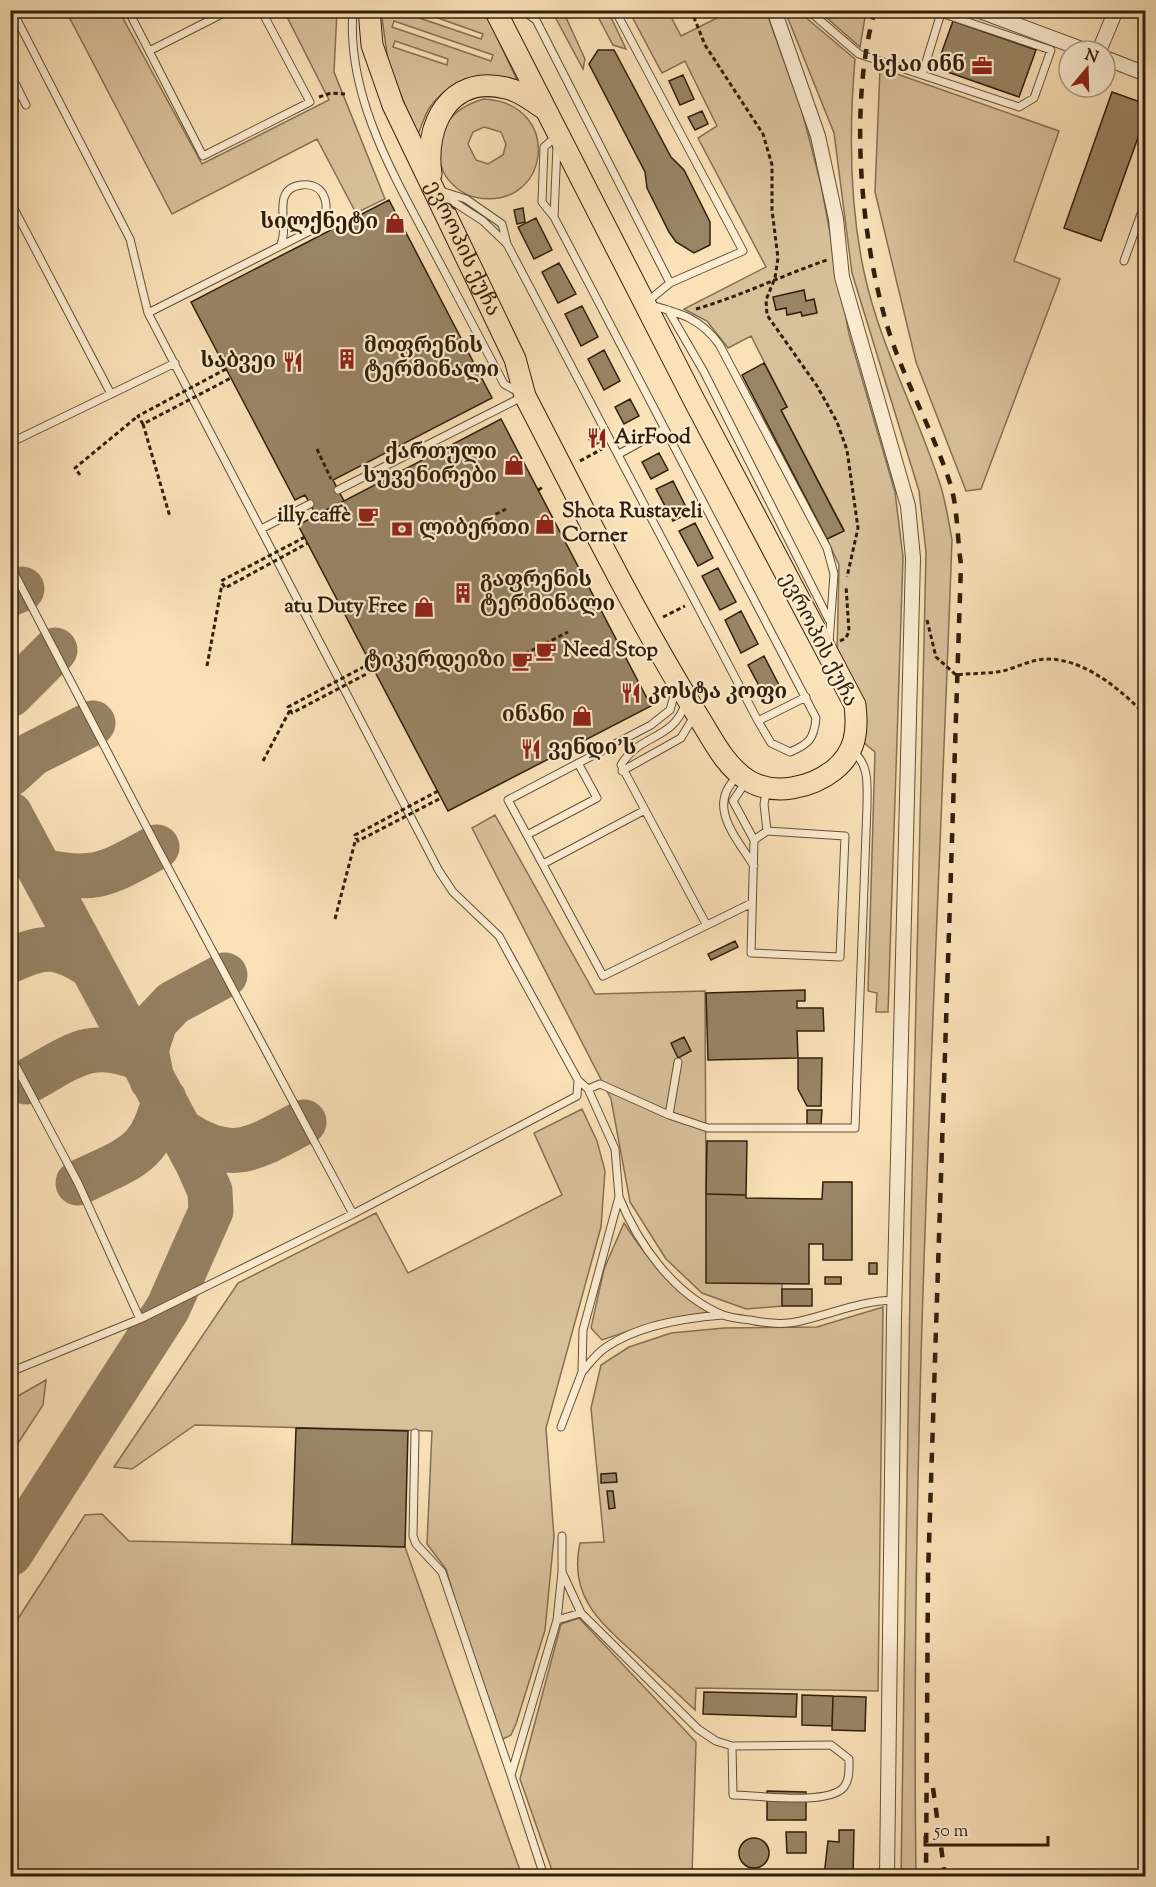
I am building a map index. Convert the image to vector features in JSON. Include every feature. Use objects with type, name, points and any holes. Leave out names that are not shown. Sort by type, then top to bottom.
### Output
[{"type":"main road","name":"ევროპის ქუჩა","points":[[369,10],[372,45],[393,105],[515,359],[525,396],[686,698],[717,747],[752,781],[802,786],[824,778],[841,764],[850,750],[858,728],[855,705],[832,649],[645,304],[495,10]]},
{"type":"main road","points":[[433,188],[428,153],[432,130],[439,114],[452,99],[469,88],[491,85],[509,88],[543,108]]},
{"type":"street","points":[[774,10],[818,136],[836,219],[842,277],[908,506],[912,558],[895,1300],[886,1876]]},
{"type":"street","points":[[977,10],[1057,40]]},
{"type":"street","points":[[1104,39],[1116,10]]},
{"type":"street","points":[[1117,63],[1146,74]]},
{"type":"lane","points":[[12,10],[130,239],[148,313],[440,871],[453,891],[499,936],[578,1080],[588,1089],[615,1149],[619,1197],[632,1228],[656,1261],[693,1297],[724,1315]]},
{"type":"lane","points":[[128,10],[203,156],[310,102],[261,10]]},
{"type":"lane","points":[[149,51],[230,10]]},
{"type":"lane","points":[[353,10],[351,39],[357,73],[375,132],[399,186],[504,384],[525,396]]},
{"type":"lane","points":[[522,10],[536,20],[670,283]]},
{"type":"lane","points":[[615,10],[743,251],[670,283],[645,304]]},
{"type":"lane","points":[[808,10],[859,54],[922,75],[1019,107],[1034,98],[1051,50],[941,13],[922,75]]},
{"type":"lane","points":[[10,73],[26,105]]},
{"type":"lane","points":[[433,188],[483,221],[507,244],[758,721],[771,743],[790,752],[808,744],[815,734],[816,718],[554,217],[542,202],[544,147],[558,136]]},
{"type":"lane","points":[[554,217],[558,136]]},
{"type":"lane","points":[[148,313],[281,244],[323,221],[328,207],[322,193],[316,188],[301,185],[294,187],[284,197],[282,212],[285,230],[281,244]]},
{"type":"lane","points":[[1124,261],[1146,200]]},
{"type":"lane","points":[[10,201],[111,394]]},
{"type":"lane","points":[[645,304],[668,310],[706,326],[719,344],[827,548],[834,574],[829,620],[832,649]]},
{"type":"lane","points":[[668,310],[704,372],[829,620]]},
{"type":"lane","points":[[10,443],[175,363]]},
{"type":"lane","points":[[338,490],[525,396]]},
{"type":"lane","points":[[619,454],[664,429]]},
{"type":"lane","points":[[261,529],[310,504]]},
{"type":"lane","points":[[10,565],[157,847],[353,1214]]},
{"type":"lane","points":[[686,698],[675,700],[662,717],[508,800],[603,976],[752,903]]},
{"type":"lane","points":[[686,698],[675,725],[629,751],[621,765],[622,771],[706,924]]},
{"type":"lane","points":[[622,771],[681,738],[690,726],[686,698]]},
{"type":"lane","points":[[758,721],[806,698]]},
{"type":"lane","points":[[588,1089],[600,1084],[669,1115],[708,1128],[855,1128],[867,775],[862,761],[850,750]]},
{"type":"lane","points":[[527,835],[597,798],[578,763]]},
{"type":"lane","points":[[752,781],[764,804],[767,831]]},
{"type":"lane","points":[[752,781],[737,791],[733,801],[754,840],[751,953],[840,957],[845,836],[767,831],[754,840]]},
{"type":"lane","points":[[752,781],[724,790],[723,808],[729,826],[754,866]]},
{"type":"lane","points":[[543,864],[645,810]]},
{"type":"lane","points":[[10,1055],[78,1183],[140,1319]]},
{"type":"lane","points":[[669,1115],[678,1062]]},
{"type":"lane","points":[[10,1372],[140,1319],[353,1214],[577,1096],[578,1080]]},
{"type":"lane","points":[[561,1427],[582,1372],[583,1330],[619,1197]]},
{"type":"lane","points":[[582,1372],[604,1348],[641,1330],[695,1318],[724,1315],[767,1323],[794,1323],[856,1304],[895,1300]]},
{"type":"lane","points":[[415,1432],[413,1536],[416,1544],[442,1572],[544,1876]]},
{"type":"lane","points":[[511,1775],[556,1620],[562,1572],[561,1536]]},
{"type":"lane","points":[[562,1572],[581,1613],[698,1729],[716,1741],[732,1746],[831,1745],[849,1759],[849,1773],[844,1787],[825,1798],[733,1795],[732,1746]]},
{"type":"lane","points":[[556,1620],[581,1613]]},
{"type":"path","points":[[691,10],[705,45],[724,70],[763,134],[772,165],[772,210],[778,258],[775,278],[766,300],[767,315],[817,386],[837,422],[847,450],[858,528],[847,575],[849,631],[846,638],[832,649]]},
{"type":"path","points":[[310,102],[331,93],[345,94]]},
{"type":"path","points":[[695,310],[721,303],[775,278],[840,256]]},
{"type":"path","points":[[80,475],[75,468],[138,416],[226,369]]},
{"type":"path","points":[[143,424],[231,378]]},
{"type":"path","points":[[138,416],[143,424],[170,517]]},
{"type":"path","points":[[316,449],[331,479]]},
{"type":"path","points":[[538,490],[543,487]]},
{"type":"path","points":[[462,531],[506,509]]},
{"type":"path","points":[[207,666],[221,581],[305,537]]},
{"type":"path","points":[[222,584],[225,588],[308,543]]},
{"type":"path","points":[[926,613],[936,657],[956,675],[1001,671],[1040,659],[1070,663],[1101,678],[1146,716]]},
{"type":"path","points":[[525,654],[568,632]]},
{"type":"path","points":[[263,762],[290,710],[288,706],[371,663]]},
{"type":"path","points":[[290,710],[292,713],[374,670]]},
{"type":"path","points":[[335,919],[355,835],[438,791]]},
{"type":"path","points":[[356,838],[358,841],[441,798]]},
{"type":"shaded area","points":[[66,11],[119,11],[202,164],[329,100],[284,11],[337,11],[334,72],[385,199],[356,213],[317,139],[172,214]]},
{"type":"shaded area","points":[[381,11],[399,11],[481,39],[483,34],[418,11],[452,11],[471,17],[474,12],[471,11],[485,11],[517,80],[493,76],[458,83],[438,97],[430,107],[417,137],[388,61]],"holes":[[[394,21],[493,55],[491,61],[392,27]],[[395,41],[448,59],[447,65],[393,47]]]},
{"type":"shaded area","points":[[548,11],[563,11],[585,59],[583,69],[554,15]]},
{"type":"shaded area","points":[[595,11],[608,11],[626,49],[613,45]]},
{"type":"shaded area","points":[[629,11],[668,11],[681,36],[731,11],[766,11],[802,111],[821,185],[849,334],[895,492],[903,557],[888,1012],[876,1012],[877,993],[868,991],[875,752],[863,742],[837,652],[839,565],[827,539],[844,530],[781,410],[787,407],[751,336],[728,348],[707,321],[684,309],[766,267],[698,138],[717,126],[685,61],[662,73]]},
{"type":"shaded area","points":[[785,11],[798,11],[855,59],[852,112],[853,193],[864,272],[889,354],[922,433],[941,487],[952,540],[921,1375],[915,1709],[916,1876],[901,1876],[911,1226],[926,552],[919,491],[852,273],[834,133]]},
{"type":"shaded area","points":[[819,11],[866,11],[860,47]]},
{"type":"shaded area","points":[[880,68],[1059,131],[1014,261],[1060,279],[981,489],[966,491],[916,362],[875,192]]},
{"type":"shaded area","points":[[484,99],[510,105],[528,119],[537,137],[538,156],[532,175],[519,190],[499,198],[474,197],[460,190],[445,175],[439,158],[441,135],[445,125],[452,117],[472,103]],"holes":[[[484,127],[501,132],[506,144],[503,155],[488,164],[476,160],[468,144],[473,132]]]},
{"type":"shaded area","points":[[495,815],[595,994],[705,991],[706,1194],[782,1283],[782,1306],[746,1309],[702,1293],[666,1259],[630,1202],[611,1099],[472,828]]},
{"type":"shaded area","points":[[582,1109],[597,1141],[605,1171],[601,1227],[546,1428],[554,1537],[545,1630],[516,1724],[511,1735],[503,1739],[493,1729],[446,1569],[427,1544],[432,1431],[195,1425],[132,1469],[114,1467],[238,1283],[376,1213],[408,1273],[562,1195],[534,1133]]},
{"type":"shaded area","points":[[624,1223],[662,1273],[685,1294],[711,1312],[658,1321],[602,1340],[591,1328],[604,1269]]},
{"type":"shaded area","points":[[883,1307],[878,1691],[696,1688],[695,1710],[611,1632],[590,1607],[583,1594],[578,1562],[580,1543],[604,1542],[591,1408],[601,1365],[629,1347],[671,1333],[724,1328],[817,1327]]},
{"type":"shaded area","points":[[46,1380],[43,1405],[11,1454],[11,1400]]},
{"type":"shaded area","points":[[102,1514],[129,1541],[405,1547],[522,1876],[11,1876],[10,1631],[85,1515]]},
{"type":"shaded area","points":[[579,1618],[696,1742],[692,1876],[554,1876],[520,1779],[561,1624]]},
{"type":"building","points":[[953,21],[1036,50],[1019,97],[936,68]]},
{"type":"building","points":[[598,50],[614,50],[671,157],[684,170],[710,222],[710,245],[694,253],[676,242],[669,232],[647,188],[645,172],[589,64]]},
{"type":"building","points":[[683,75],[694,99],[680,105],[669,81]]},
{"type":"building","points":[[1117,94],[1146,104],[1146,115],[1101,241],[1064,228],[1110,99],[1117,99]]},
{"type":"building","points":[[702,111],[708,124],[695,130],[688,117]]},
{"type":"building","name":"მოფრენის ტერმინალი","points":[[389,200],[492,398],[333,480],[344,501],[316,515],[305,495],[295,500],[191,302]]},
{"type":"building","points":[[523,208],[525,222],[517,224],[514,210]]},
{"type":"building","points":[[536,218],[552,250],[534,259],[518,227]]},
{"type":"building","points":[[559,263],[576,294],[558,303],[542,272]]},
{"type":"building","points":[[804,290],[806,301],[814,299],[817,313],[802,316],[801,312],[787,315],[786,308],[776,310],[773,297]]},
{"type":"building","points":[[582,306],[598,337],[581,346],[565,314]]},
{"type":"building","points":[[604,350],[620,381],[604,390],[588,359]]},
{"type":"building","points":[[764,363],[787,407],[781,410],[844,531],[827,539],[742,375]]},
{"type":"building","points":[[630,399],[639,416],[624,424],[615,407]]},
{"type":"building","name":"გაფრენის ტერმინალი","points":[[501,419],[651,706],[448,811],[298,525]]},
{"type":"building","points":[[600,433],[604,440],[593,446],[589,439]]},
{"type":"building","points":[[659,453],[668,470],[651,479],[642,462]]},
{"type":"building","points":[[673,481],[689,513],[673,521],[656,489]]},
{"type":"building","points":[[695,523],[713,558],[698,566],[679,531]]},
{"type":"building","points":[[718,568],[736,602],[720,610],[702,576]]},
{"type":"building","points":[[741,611],[758,644],[741,653],[725,620]]},
{"type":"building","points":[[764,656],[781,689],[765,697],[748,665]]},
{"type":"building","points":[[735,941],[738,947],[711,960],[708,954]]},
{"type":"building","points":[[805,990],[805,1001],[797,1001],[797,1008],[823,1008],[824,1031],[797,1031],[798,1058],[708,1060],[706,993]]},
{"type":"building","points":[[684,1037],[691,1051],[678,1058],[671,1043]]},
{"type":"building","points":[[798,1058],[822,1058],[821,1106],[807,1106],[798,1089]]},
{"type":"building","points":[[807,1110],[822,1110],[821,1124],[807,1124]]},
{"type":"building","points":[[707,1141],[747,1141],[746,1195],[706,1194]]},
{"type":"building","points":[[823,1182],[852,1182],[852,1260],[823,1260],[823,1244],[809,1244],[809,1284],[706,1283],[706,1194],[746,1195],[746,1198],[822,1199]]},
{"type":"building","points":[[869,1263],[877,1263],[877,1274],[869,1274]]},
{"type":"building","points":[[825,1277],[841,1277],[841,1284],[825,1284]]},
{"type":"building","points":[[782,1289],[812,1289],[812,1306],[782,1306]]},
{"type":"building","points":[[296,1428],[408,1431],[405,1547],[292,1544]]},
{"type":"building","points":[[616,1473],[617,1482],[601,1483],[601,1474]]},
{"type":"building","points":[[607,1491],[613,1491],[615,1508],[609,1509]]},
{"type":"building","points":[[704,1692],[797,1694],[796,1717],[703,1714]]},
{"type":"building","points":[[802,1695],[833,1696],[832,1726],[802,1725]]},
{"type":"building","points":[[833,1696],[866,1697],[865,1731],[832,1730]]},
{"type":"building","points":[[767,1791],[806,1792],[806,1820],[767,1820]]},
{"type":"building","points":[[839,1830],[854,1830],[853,1876],[824,1876],[828,1841],[839,1842]]},
{"type":"building","points":[[786,1832],[806,1832],[806,1853],[787,1853]]},
{"type":"building","points":[[754,1838],[764,1843],[769,1853],[764,1863],[754,1868],[744,1863],[739,1853],[744,1843]]},
{"type":"taxiway","points":[[10,594],[22,589]]},
{"type":"taxiway","points":[[10,695],[55,650]]},
{"type":"taxiway","points":[[10,774],[32,754],[93,723]]},
{"type":"taxiway","points":[[10,814],[197,1162],[210,1191],[211,1211],[168,1308],[10,1554]]},
{"type":"taxiway","points":[[41,871],[90,876],[114,869],[157,847]]},
{"type":"taxiway","points":[[10,961],[32,952],[51,949],[70,954],[91,966]]},
{"type":"taxiway","points":[[152,1080],[146,1050],[155,1022],[173,1003],[225,975]]},
{"type":"taxiway","points":[[26,1082],[67,1059],[93,1050],[122,1052],[139,1058]]},
{"type":"taxiway","points":[[78,1183],[123,1161],[144,1145],[159,1118],[164,1099]]},
{"type":"taxiway","points":[[181,1131],[199,1142],[215,1148],[230,1150],[257,1146],[304,1122]]},
{"type":"railway","points":[[875,10],[862,84],[860,125],[864,208],[870,248],[886,322],[935,442],[953,493],[961,564],[928,1574],[926,1876]]},
{"type":"railway","points":[[933,1788],[945,1876]]},
{"type":"place","name":"სქაი ინნ","points":[[982,66]]},
{"type":"place","name":"სილქნეტი","points":[[395,223]]},
{"type":"place","name":"მოფრენის ტერმინალი","points":[[347,359]]},
{"type":"place","name":"საბვეი","points":[[293,362]]},
{"type":"place","name":"AirFood","points":[[597,438]]},
{"type":"place","name":"ქართული სუვენირები","points":[[514,465]]},
{"type":"place","name":"illy caffè","points":[[368,516]]},
{"type":"place","name":"Shota Rustaveli Corner","points":[[545,524]]},
{"type":"place","name":"ლიბერთი","points":[[402,529]]},
{"type":"place","name":"გაფრენის ტერმინალი","points":[[463,593]]},
{"type":"place","name":"atu Duty Free","points":[[424,607]]},
{"type":"place","name":"Need Stop","points":[[546,651]]},
{"type":"place","name":"ტიკერდეიზი","points":[[522,661]]},
{"type":"place","name":"კოსტა კოფი","points":[[631,693]]},
{"type":"place","name":"ინანი","points":[[582,716]]},
{"type":"place","name":"ვენდი'ს","points":[[531,749]]}]
